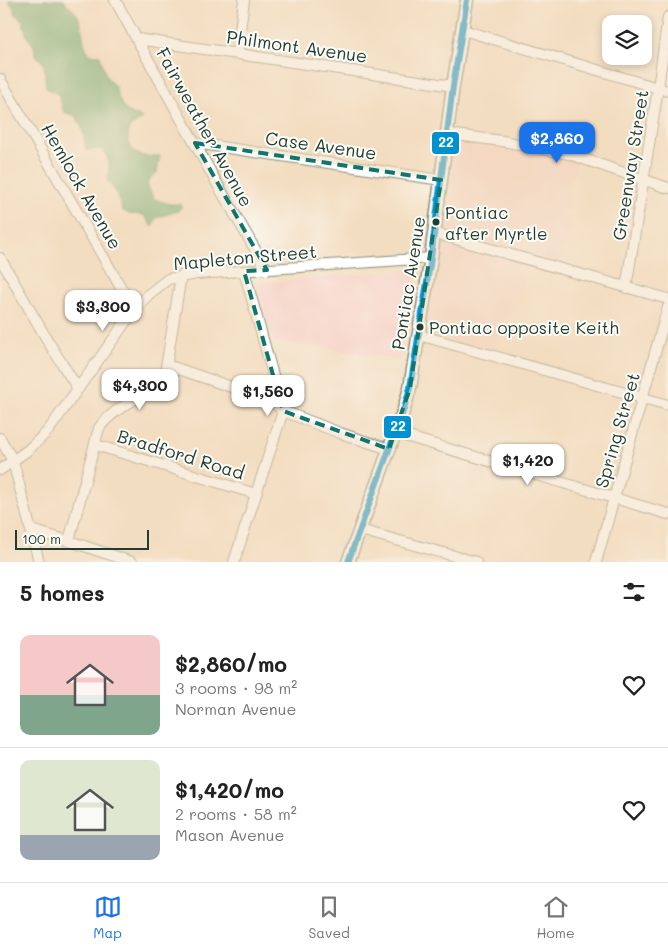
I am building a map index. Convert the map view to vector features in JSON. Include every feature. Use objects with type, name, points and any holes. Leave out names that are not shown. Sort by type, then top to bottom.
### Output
[{"type":"main road","name":"Pontiac Avenue","points":[[348,562],[390,449],[410,388],[431,258],[453,86],[467,0]]},
{"type":"street","name":"Fairweather Avenue","points":[[115,0],[267,270]]},
{"type":"street","points":[[237,53],[244,0]]},
{"type":"street","name":"Greenway Street","points":[[626,288],[644,179],[663,89],[668,17]]},
{"type":"street","points":[[463,30],[663,89]]},
{"type":"street","name":"Philmont Avenue","points":[[137,39],[453,86]]},
{"type":"street","name":"Hemlock Avenue","points":[[0,79],[134,310]]},
{"type":"street","points":[[448,134],[502,141],[569,154],[668,188]]},
{"type":"street","name":"Case Avenue","points":[[195,143],[441,180]]},
{"type":"street","points":[[434,233],[668,299]]},
{"type":"street","points":[[0,258],[78,389]]},
{"type":"street","name":"Mapleton Street","points":[[0,470],[28,450],[48,431],[134,310],[148,294],[168,279],[181,276],[431,258]]},
{"type":"street","points":[[234,562],[283,411],[244,271]]},
{"type":"street","points":[[69,540],[100,428],[105,421],[164,379],[181,276]]},
{"type":"street","name":"Spring Street","points":[[596,562],[668,307]]},
{"type":"street","points":[[418,335],[668,405]]},
{"type":"street","points":[[167,365],[272,401],[283,411],[340,433],[390,449]]},
{"type":"street","points":[[395,433],[668,514]]},
{"type":"street","points":[[0,438],[12,461],[39,562]]},
{"type":"street","name":"Bradford Road","points":[[96,445],[256,494]]},
{"type":"street","points":[[31,530],[69,540],[132,562]]},
{"type":"street","points":[[360,530],[476,562]]},
{"type":"highlighted area","points":[[195,143],[441,180],[410,388],[389,449],[283,411],[244,271],[267,270]]},
{"type":"shaded area","points":[[447,138],[580,156],[570,183],[570,209],[560,214],[570,216],[572,224],[560,267],[528,263],[523,300],[510,304],[512,318],[496,322],[498,336],[493,352],[418,333]]},
{"type":"shaded area","points":[[416,270],[403,360],[273,341],[257,283]]},
{"type":"green space","points":[[8,0],[64,0],[76,14],[80,21],[87,50],[90,54],[100,55],[106,76],[115,86],[123,106],[142,119],[129,128],[128,137],[132,149],[144,156],[160,156],[157,173],[151,177],[147,184],[154,199],[170,204],[180,204],[182,206],[178,211],[156,218],[152,227],[144,215],[129,214],[122,210],[118,195],[107,180],[109,167],[107,156],[101,149],[86,150],[82,128],[76,116],[64,112],[58,94],[46,88],[44,64],[36,55],[33,44],[27,37],[23,21],[16,15]]},
{"type":"transit line","name":"22","points":[[348,562],[410,388],[431,258],[453,86],[467,0]]},
{"type":"place","name":"Pontiac after Myrtle","points":[[436,222]]},
{"type":"place","name":"Pontiac opposite Keith","points":[[420,327]]}]
